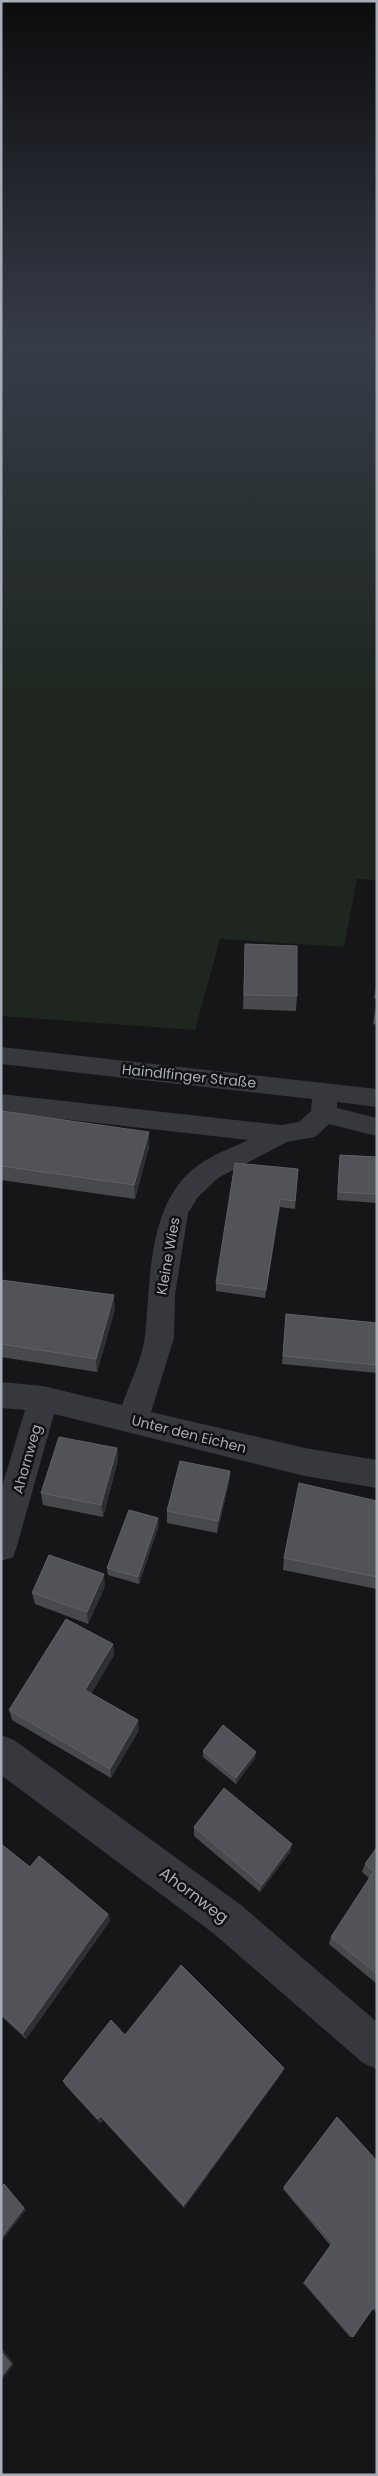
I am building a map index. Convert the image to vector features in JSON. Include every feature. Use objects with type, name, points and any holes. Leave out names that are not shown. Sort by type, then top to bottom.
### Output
[{"type":"street","name":"Haindlfinger Straße","points":[[1,1055],[324,1103],[377,1098]]},
{"type":"street","points":[[1,1103],[281,1134]]},
{"type":"street","points":[[324,1103],[377,1127]]},
{"type":"street","name":"Kleine Wies","points":[[133,1420],[159,1338],[161,1296],[176,1212],[189,1190],[209,1171],[281,1134],[306,1130],[324,1103]]},
{"type":"street","name":"Unter den Eichen","points":[[1,1395],[43,1399],[305,1462],[377,1474]]},
{"type":"street","name":"Ahornweg","points":[[1,1546],[43,1399]]},
{"type":"street","name":"Ahornweg","points":[[1,1753],[227,1919],[377,2049]]},
{"type":"shaded area","points":[[1,463],[377,463],[377,880],[357,879],[344,947],[220,939],[195,1030],[1,1016]]},
{"type":"building","points":[[245,944],[297,946],[297,996],[244,995]]},
{"type":"building","points":[[1,1111],[149,1132],[134,1185],[1,1166]]},
{"type":"building","points":[[340,1155],[377,1157],[377,1194],[338,1192]]},
{"type":"building","points":[[235,1163],[298,1169],[295,1201],[280,1199],[266,1290],[216,1283]]},
{"type":"building","points":[[1,1280],[114,1295],[96,1359],[1,1344]]},
{"type":"building","points":[[286,1314],[377,1323],[377,1365],[283,1356]]},
{"type":"building","points":[[59,1437],[117,1448],[101,1505],[41,1493]]},
{"type":"building","points":[[180,1461],[230,1471],[218,1521],[167,1511]]},
{"type":"building","points":[[299,1483],[377,1501],[377,1577],[284,1558]]},
{"type":"building","points":[[129,1510],[158,1518],[138,1577],[107,1568]]},
{"type":"building","points":[[49,1555],[104,1574],[87,1612],[32,1593]]},
{"type":"building","points":[[66,1619],[113,1644],[85,1690],[138,1720],[110,1769],[9,1710]]},
{"type":"building","points":[[223,1725],[256,1752],[236,1778],[203,1751]]},
{"type":"building","points":[[224,1788],[292,1844],[262,1885],[194,1827]]},
{"type":"building","points":[[1,1844],[30,1867],[39,1856],[108,1914],[23,2033],[1,2014]]},
{"type":"building","points":[[377,1847],[377,1974],[331,1937],[374,1871],[365,1864]]},
{"type":"building","points":[[181,1965],[284,2068],[184,2205],[101,2116],[98,2119],[63,2081],[111,2020],[125,2035]]},
{"type":"building","points":[[337,2117],[377,2161],[377,2309],[374,2306],[353,2337],[305,2282],[333,2243],[284,2187]]},
{"type":"building","points":[[4,2184],[24,2208],[1,2238],[1,2188]]},
{"type":"building","points":[[1,2352],[11,2364],[1,2377]]}]
